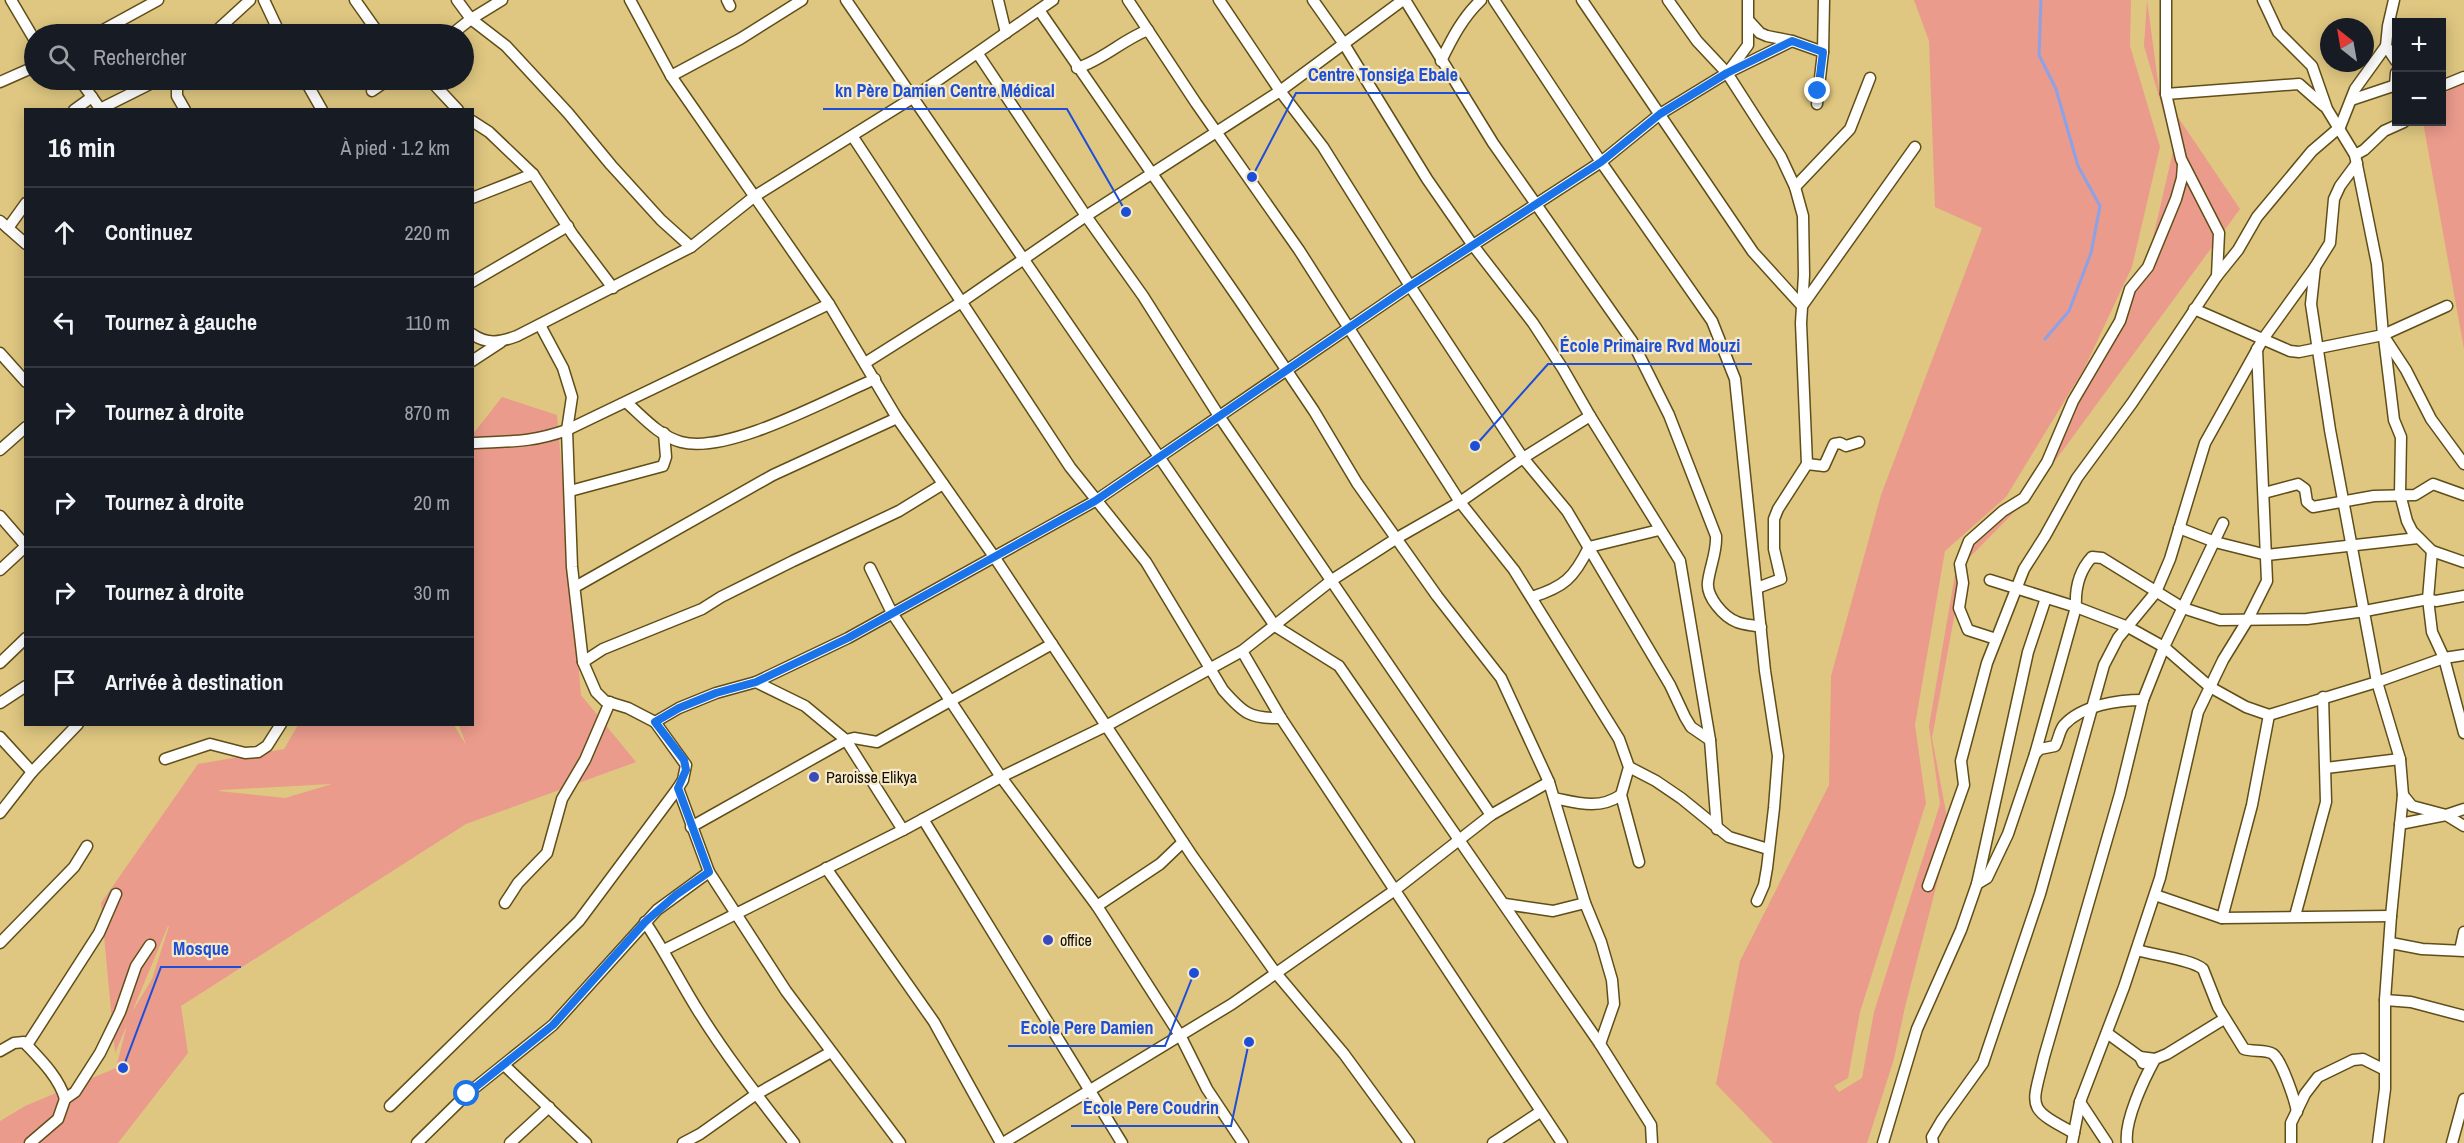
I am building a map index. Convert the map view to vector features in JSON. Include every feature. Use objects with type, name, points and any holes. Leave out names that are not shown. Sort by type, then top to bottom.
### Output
[{"type":"street","points":[[11,0],[25,24]]},
{"type":"street","points":[[114,24],[158,0]]},
{"type":"street","points":[[224,24],[250,0]]},
{"type":"street","points":[[275,24],[265,3],[276,0]]},
{"type":"street","points":[[355,0],[372,24]]},
{"type":"street","points":[[457,0],[471,19],[506,46],[568,113],[611,165],[662,220],[691,247]]},
{"type":"street","points":[[465,24],[502,0]]},
{"type":"street","points":[[630,0],[671,76],[829,304],[897,418],[995,558],[1183,842],[1275,972],[1344,1054],[1409,1143]]},
{"type":"street","points":[[671,76],[740,39],[802,0]]},
{"type":"street","points":[[846,0],[1275,626],[1340,666],[1600,1044],[1651,1125],[1652,1143]]},
{"type":"street","points":[[998,0],[1006,33]]},
{"type":"street","points":[[474,360],[501,342],[540,325],[691,247],[755,196],[914,98],[1053,0]]},
{"type":"street","points":[[1128,0],[1216,132],[1299,250],[1461,502],[1532,597],[1620,739],[1629,767],[1621,795],[1639,862]]},
{"type":"street","points":[[1219,0],[1280,91],[1323,147],[1410,286],[1523,458],[1567,511],[1670,685],[1684,717],[1691,727],[1710,740]]},
{"type":"street","points":[[1313,0],[1344,44],[1427,180],[1472,244],[1533,323],[1680,561],[1684,571],[1710,740],[1718,829]]},
{"type":"street","points":[[865,363],[960,303],[1086,216],[1280,91],[1404,0],[1493,143],[1632,341],[1669,415],[1716,536],[1717,548],[1708,581],[1710,595],[1729,617],[1761,627]]},
{"type":"street","points":[[1441,61],[1451,38],[1470,10],[1481,0]]},
{"type":"street","points":[[1494,0],[1601,162],[1712,321],[1735,379],[1756,588],[1778,756],[1764,885],[1757,901]]},
{"type":"street","points":[[1582,0],[1753,252],[1802,306]]},
{"type":"street","points":[[1668,0],[1697,41],[1727,73],[1780,157],[1795,187],[1803,216],[1802,306],[1807,464],[1783,500],[1774,519],[1774,549],[1781,579],[1756,588]]},
{"type":"street","points":[[1727,73],[1748,45],[1748,0]]},
{"type":"street","points":[[1817,104],[1823,52],[1824,0]]},
{"type":"street","points":[[1996,639],[1968,630],[1959,613],[1963,583],[1960,564],[1964,554],[1972,536],[1989,525],[2002,511],[2024,498],[2047,462],[2073,401],[2120,321],[2130,289],[2148,267],[2176,199],[2183,173],[2166,94],[2166,0]]},
{"type":"street","points":[[2263,0],[2278,32],[2312,66],[2327,109]]},
{"type":"street","points":[[1928,886],[1964,785],[1962,761],[1987,663],[2029,561],[2077,478],[2132,403],[2217,276],[2238,250],[2257,217],[2312,151],[2340,127],[2355,89],[2386,46],[2394,0]]},
{"type":"street","points":[[1039,10],[1286,369],[1357,483],[1437,596],[1501,678],[1549,782],[1585,903],[1604,951],[1614,992],[1614,1004],[1600,1044]]},
{"type":"street","points":[[1749,21],[1760,33],[1823,52]]},
{"type":"street","points":[[1077,68],[1093,62],[1121,43],[1148,30]]},
{"type":"street","points":[[655,722],[697,701],[756,682],[848,638],[1095,501],[1472,244],[1601,162],[1660,114],[1727,73],[1792,41]]},
{"type":"street","points":[[2386,46],[2392,54]]},
{"type":"street","points":[[978,54],[1086,216],[1143,296],[1219,416],[1491,815]]},
{"type":"street","points":[[2299,84],[2312,66]]},
{"type":"street","points":[[0,82],[24,71]]},
{"type":"street","points":[[2446,84],[2464,77]]},
{"type":"street","points":[[1795,187],[1850,129],[1870,78]]},
{"type":"street","points":[[2166,94],[2299,84],[2327,109],[2340,127],[2356,159],[2377,264],[2394,420],[2401,437],[2400,494],[2407,521],[2418,538],[2432,551],[2464,562]]},
{"type":"street","points":[[2351,100],[2392,86]]},
{"type":"street","points":[[87,90],[99,108]]},
{"type":"street","points":[[102,108],[138,90]]},
{"type":"street","points":[[177,90],[177,96],[184,108]]},
{"type":"street","points":[[310,90],[321,108]]},
{"type":"street","points":[[439,90],[456,108]]},
{"type":"street","points":[[77,108],[92,97]]},
{"type":"street","points":[[474,122],[489,132],[533,174],[613,288]]},
{"type":"street","points":[[1933,1143],[1932,1137],[1942,1120],[1983,1063],[2040,894],[2104,665],[2118,638],[2156,592],[2167,568],[2201,452],[2263,339],[2315,267],[2332,236],[2334,199],[2337,191],[2364,150],[2384,131],[2395,126]]},
{"type":"street","points":[[853,137],[960,303],[1070,467],[1146,562],[1209,669],[1237,707],[1248,715],[1259,719],[1281,718]]},
{"type":"street","points":[[1802,306],[1915,147]]},
{"type":"street","points":[[2183,165],[2219,232],[2217,276]]},
{"type":"street","points":[[474,197],[533,174]]},
{"type":"street","points":[[24,205],[4,224],[24,242]]},
{"type":"street","points":[[474,281],[568,226]]},
{"type":"street","points":[[2315,267],[2311,304],[2330,430],[2377,682],[2400,759],[2403,795],[2391,916],[2391,943],[2385,1000],[2385,1089],[2378,1143]]},
{"type":"street","points":[[474,443],[542,440],[829,304]]},
{"type":"street","points":[[2194,309],[2294,352],[2383,335],[2447,306]]},
{"type":"street","points":[[390,1106],[579,921],[678,788],[686,770],[684,760],[655,722],[628,708],[610,702],[596,692],[583,662],[575,586],[567,430],[572,397],[555,350],[540,325]]},
{"type":"street","points":[[474,335],[481,340],[501,342]]},
{"type":"street","points":[[2383,335],[2406,370],[2431,419],[2464,464]]},
{"type":"street","points":[[2223,523],[2164,647],[2143,700],[2120,794],[2051,1030],[2035,1095],[2037,1110],[2073,1138],[2080,1102],[2107,1033],[2155,895],[2196,721],[2229,648],[2247,621],[2267,581],[2257,349]]},
{"type":"street","points":[[0,353],[24,380]]},
{"type":"street","points":[[626,402],[664,433],[682,442],[706,443],[789,419],[874,379]]},
{"type":"street","points":[[664,950],[903,830],[1001,777],[1106,726],[1242,651],[1332,580],[1397,538],[1461,502],[1523,458],[1590,416]]},
{"type":"street","points":[[575,586],[773,475],[897,418]]},
{"type":"street","points":[[0,450],[24,429]]},
{"type":"street","points":[[570,491],[648,472],[663,466],[666,457],[664,433]]},
{"type":"street","points":[[1807,464],[1824,466],[1834,444],[1840,443],[1846,446],[1859,442]]},
{"type":"street","points":[[583,662],[603,649],[702,609],[793,561],[899,511],[943,484]]},
{"type":"street","points":[[2264,493],[2298,484],[2305,489],[2309,505],[2400,494],[2415,495],[2433,484],[2464,495]]},
{"type":"street","points":[[0,516],[24,544]]},
{"type":"street","points":[[2179,528],[2215,542],[2267,555],[2418,538]]},
{"type":"street","points":[[1532,597],[1559,587],[1568,580],[1581,563],[1589,547],[1659,530]]},
{"type":"street","points":[[0,570],[24,548]]},
{"type":"street","points":[[2432,551],[2428,598],[2432,633],[2444,658],[2464,733]]},
{"type":"street","points":[[1977,884],[1987,878],[2008,834],[2035,754],[2076,607],[2075,590],[2082,571],[2092,557],[2102,558],[2183,608],[2220,620],[2307,619],[2365,611],[2428,598],[2445,600],[2464,596]]},
{"type":"street","points":[[870,568],[892,614],[1001,777],[1097,906],[1181,1037],[1207,1089],[1243,1143]]},
{"type":"street","points":[[1990,580],[2076,607],[2128,627],[2164,647],[2210,687],[2246,707],[2269,715],[2377,682],[2444,658],[2464,655]]},
{"type":"street","points":[[1883,1143],[1917,1029],[1961,930],[1977,884],[2028,652],[2046,598]]},
{"type":"street","points":[[0,663],[24,640]]},
{"type":"street","points":[[691,827],[846,740],[854,738],[877,742],[1052,644]]},
{"type":"street","points":[[1242,651],[1281,718],[1562,1143]]},
{"type":"street","points":[[756,682],[805,706],[846,740],[903,830]]},
{"type":"street","points":[[0,703],[24,687]]},
{"type":"street","points":[[2295,916],[2326,802],[2323,697]]},
{"type":"street","points":[[2035,754],[2040,749],[2055,746],[2065,723],[2076,715],[2124,700],[2143,700]]},
{"type":"street","points":[[505,903],[518,883],[547,853],[562,799],[585,760],[610,702]]},
{"type":"street","points":[[2222,918],[2252,805],[2269,715]]},
{"type":"street","points":[[0,813],[32,772],[76,726]]},
{"type":"street","points":[[165,759],[210,744],[245,753],[258,752],[267,746],[280,726]]},
{"type":"street","points":[[0,737],[32,772]]},
{"type":"street","points":[[2326,768],[2400,759]]},
{"type":"street","points":[[1629,767],[1656,781],[1681,798],[1729,837],[1768,849]]},
{"type":"street","points":[[826,868],[934,1022],[1002,1143],[1232,1005],[1275,972],[1395,890],[1491,815],[1549,782]]},
{"type":"street","points":[[678,788],[709,872],[786,991],[900,1143]]},
{"type":"street","points":[[1554,798],[1588,806],[1601,804],[1621,795]]},
{"type":"street","points":[[2403,795],[2412,806],[2446,815],[2464,826]]},
{"type":"street","points":[[2400,824],[2464,809]]},
{"type":"street","points":[[923,819],[1122,1143]]},
{"type":"street","points":[[1097,906],[1160,864],[1183,842]]},
{"type":"street","points":[[0,944],[74,867],[87,846]]},
{"type":"street","points":[[417,1143],[467,1094],[553,1025],[645,922],[676,895],[709,872]]},
{"type":"street","points":[[27,1045],[99,933],[116,894]]},
{"type":"street","points":[[2155,895],[2222,918],[2391,916]]},
{"type":"street","points":[[1505,904],[1553,911],[1585,903]]},
{"type":"street","points":[[645,922],[664,950],[696,1008],[755,1095],[794,1143]]},
{"type":"street","points":[[2391,943],[2462,951],[2464,932]]},
{"type":"street","points":[[64,1099],[75,1092],[100,1053],[120,1012],[136,966],[150,945]]},
{"type":"street","points":[[2137,950],[2198,965],[2205,973],[2214,1001],[2244,1049],[2268,1052],[2274,1056],[2290,1087],[2297,1112]]},
{"type":"street","points":[[2385,1000],[2411,1002],[2464,1016]]},
{"type":"street","points":[[2107,1033],[2140,1057],[2154,1059],[2186,1043],[2224,1018]]},
{"type":"street","points":[[0,1051],[19,1041],[27,1045],[62,1089],[64,1099],[58,1119],[30,1143]]},
{"type":"street","points":[[683,1143],[700,1134],[755,1095],[831,1052]]},
{"type":"street","points":[[2140,1057],[2147,1073]]},
{"type":"street","points":[[2127,1143],[2127,1126],[2154,1059]]},
{"type":"street","points":[[2291,1143],[2290,1131],[2313,1082],[2349,1061],[2363,1059],[2384,1069]]},
{"type":"street","points":[[504,1065],[586,1143]]},
{"type":"street","points":[[2452,1143],[2464,1099]]},
{"type":"street","points":[[2080,1102],[2107,1143]]},
{"type":"street","points":[[510,1143],[549,1107]]},
{"type":"street","points":[[1492,1143],[1540,1112]]},
{"type":"shaded area","points":[[1914,0],[2131,0],[2130,46],[2160,147],[2132,267],[2084,369],[2006,497],[1945,551],[1915,725],[1926,803],[1860,1012],[1848,1078],[1834,1086],[1839,1092],[1862,1078],[1874,1012],[1940,804],[1929,726],[1959,551],[2020,497],[2099,369],[2146,268],[2174,147],[2144,46],[2147,0],[2159,89],[2240,209],[2027,499],[1964,563],[1932,738],[1950,833],[1905,1007],[1894,1059],[1867,1143],[1773,1143],[1716,1084],[1740,961],[1829,785],[1831,676],[1881,495],[1982,228],[1935,207],[1929,41]]},
{"type":"shaded area","points":[[2464,81],[2464,349],[2424,126],[2446,126],[2446,92]]},
{"type":"shaded area","points":[[502,397],[557,415],[581,695],[636,762],[466,824],[181,1006],[188,1053],[118,1143],[0,1143],[0,1121],[25,1106],[116,1068],[127,1025],[115,1053],[101,903],[198,764],[284,749],[297,726],[455,726],[466,745],[459,726],[474,726],[474,433]],"holes":[[[332,784],[285,798],[219,791]],[[169,926],[152,979],[132,1012]]]},
{"type":"waterway","points":[[2041,0],[2039,55],[2056,89],[2078,166],[2100,206],[2091,253],[2069,311],[2045,339]]},
{"type":"place","name":"Centre Tonsiga Ebale","points":[[1252,177]]},
{"type":"place","name":"kn Père Damien Centre Médical","points":[[1126,212]]},
{"type":"place","name":"École Primaire Rvd Mouzi","points":[[1475,446]]},
{"type":"place","name":"Paroisse Elikya","points":[[814,777]]},
{"type":"place","name":"office","points":[[1048,940]]},
{"type":"place","name":"Ecole Pere Damien","points":[[1194,973]]},
{"type":"place","name":"Ecole Pere Coudrin","points":[[1249,1042]]},
{"type":"place","name":"Mosque","points":[[123,1068]]},
{"type":"route","points":[[467,1094],[553,1025],[657,910],[709,872],[678,788],[683,780],[686,765],[655,722],[679,708],[716,693],[756,682],[848,638],[1095,501],[1472,244],[1601,162],[1660,114],[1727,73],[1792,41],[1823,52],[1818,91]]}]
